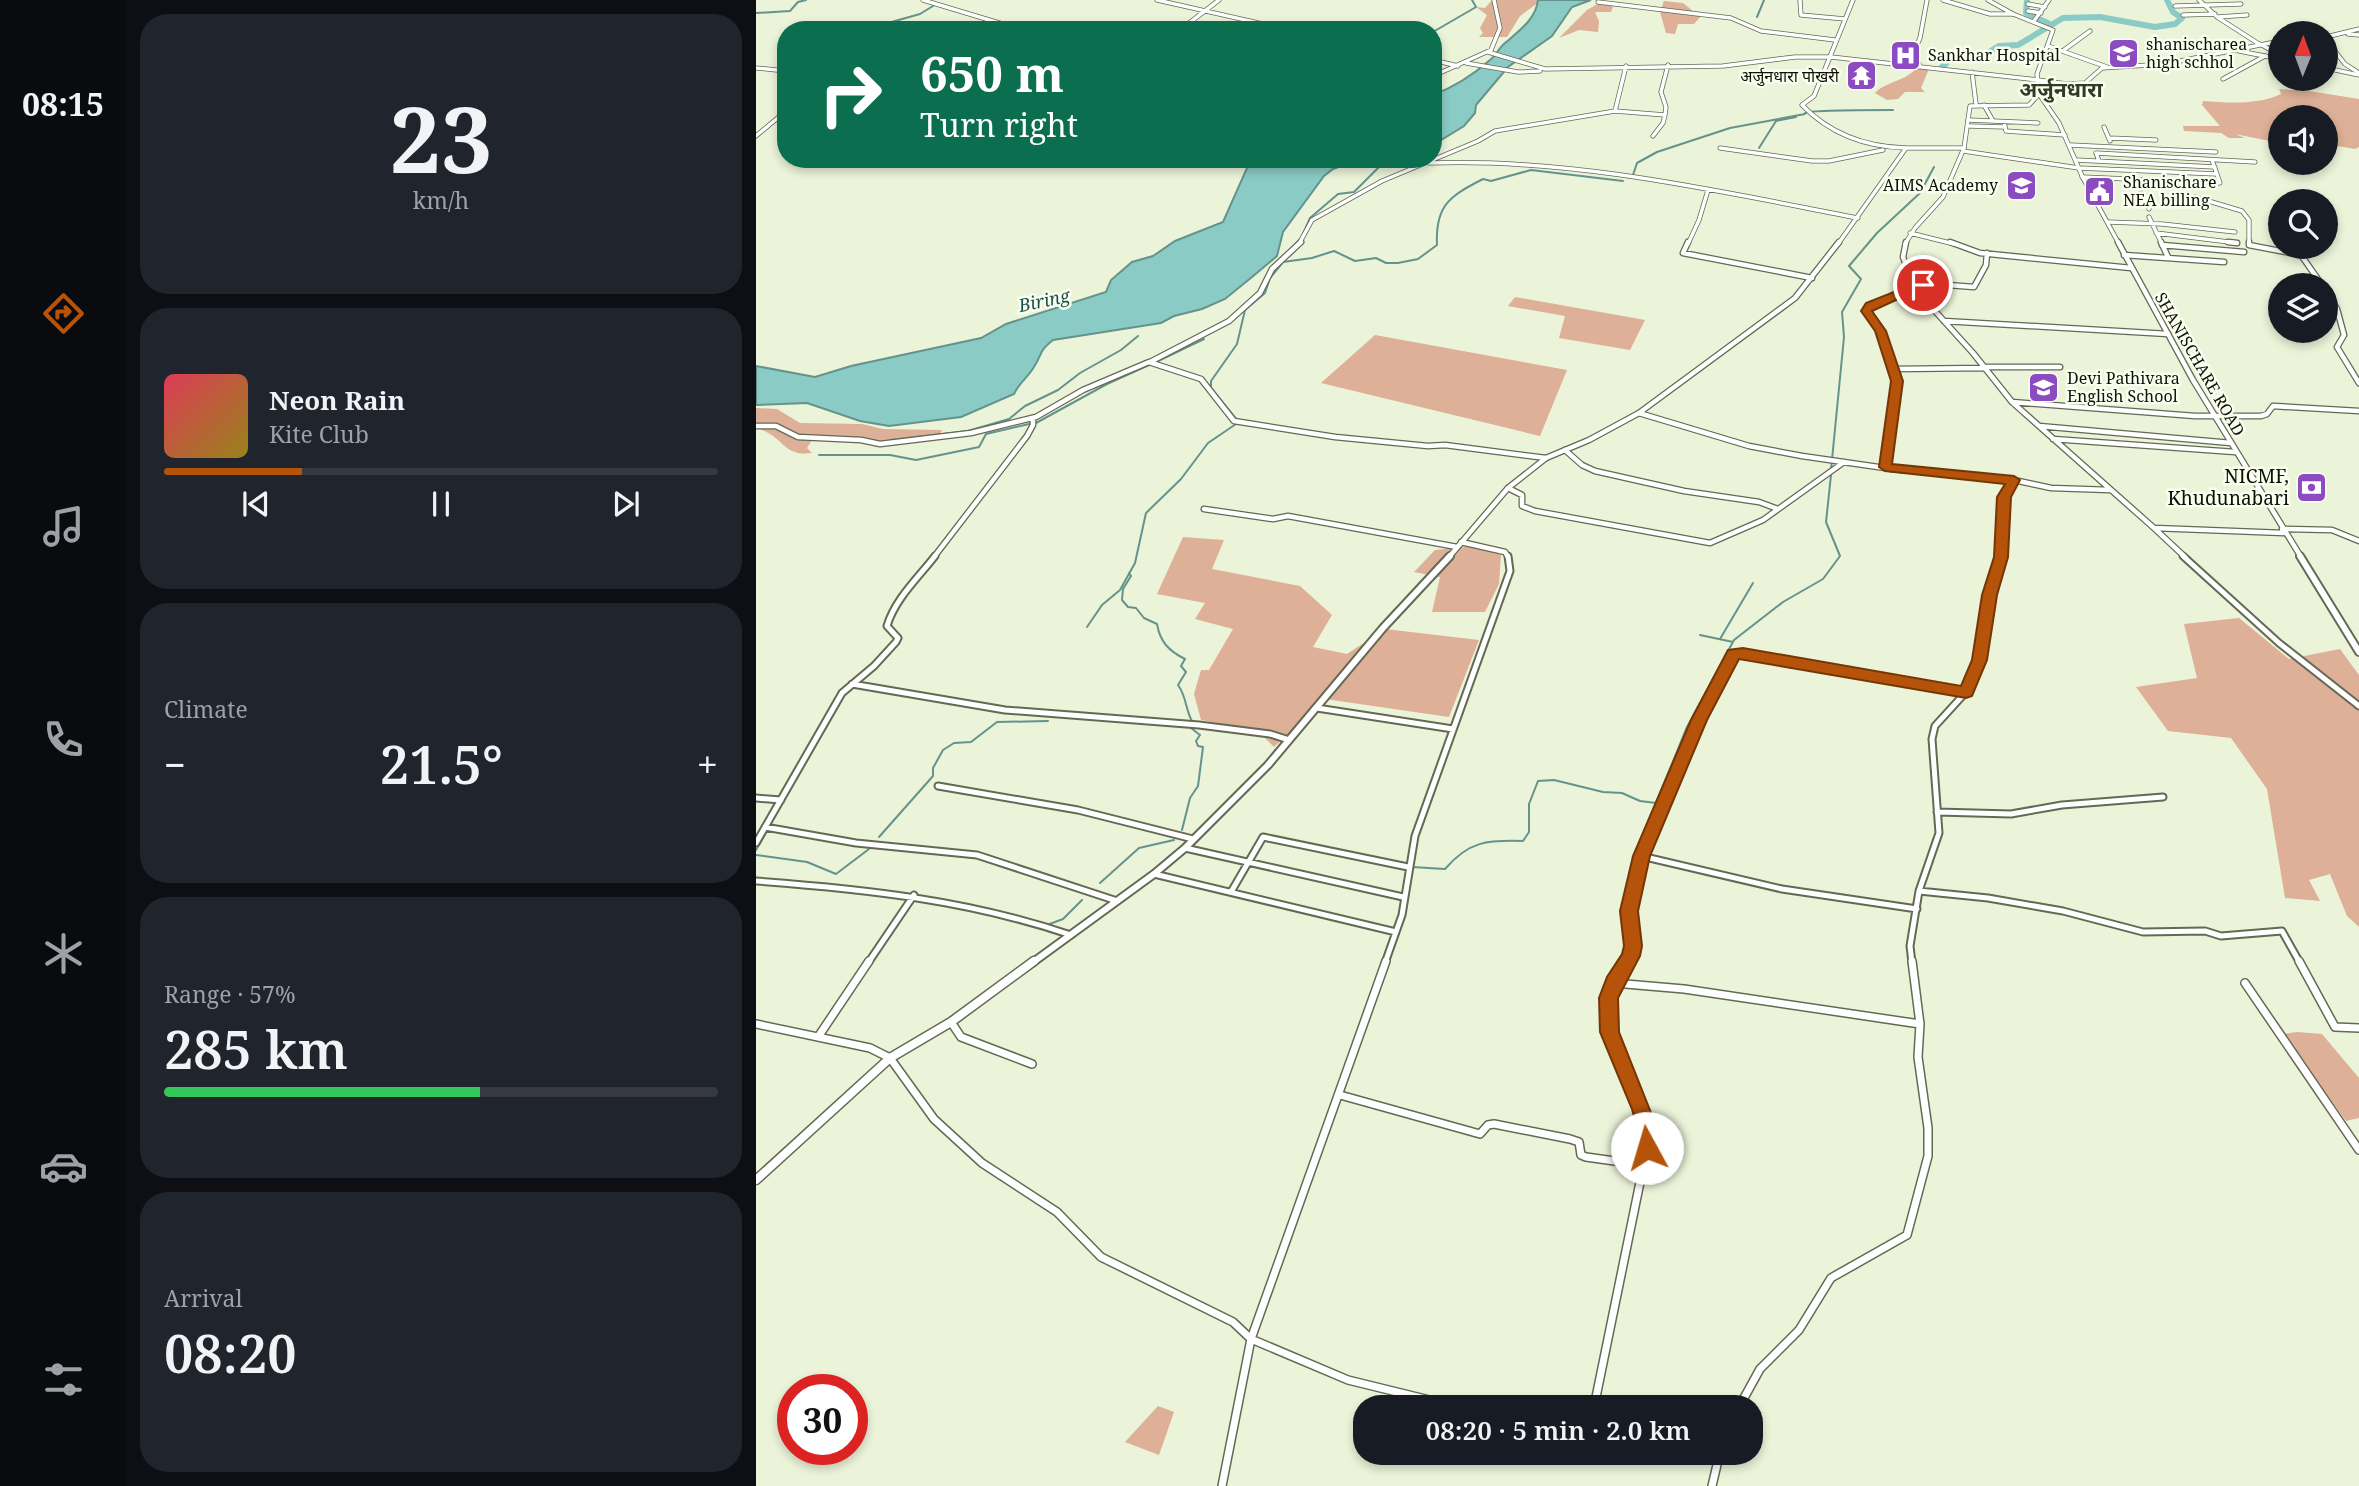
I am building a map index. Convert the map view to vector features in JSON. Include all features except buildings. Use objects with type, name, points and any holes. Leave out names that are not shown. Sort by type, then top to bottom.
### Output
[{"type":"street","points":[[923,0],[992,21]]},
{"type":"street","points":[[934,4],[941,0]]},
{"type":"street","points":[[1157,0],[1253,21]]},
{"type":"street","points":[[1192,21],[1219,0]]},
{"type":"street","points":[[1491,53],[1500,28],[1494,0]]},
{"type":"street","points":[[1800,0],[1801,15],[1845,19]]},
{"type":"street","points":[[1853,0],[1814,96],[1802,105],[1833,128],[1889,149]]},
{"type":"street","points":[[1920,66],[1913,54],[1920,38],[1927,0]]},
{"type":"street","points":[[1943,0],[1990,14],[2013,14],[2036,20],[2053,30],[2041,60],[2038,80]]},
{"type":"street","points":[[1988,0],[2013,14]]},
{"type":"street","points":[[2036,20],[2049,1],[2040,0]]},
{"type":"street","points":[[2199,0],[2216,15],[2268,49]]},
{"type":"street","points":[[1598,2],[1731,18],[1761,31],[1835,40]]},
{"type":"street","points":[[2028,4],[2045,7]]},
{"type":"street","points":[[2175,6],[2241,4]]},
{"type":"street","points":[[2220,5],[2233,16]]},
{"type":"street","points":[[2028,11],[2041,13]]},
{"type":"street","points":[[2183,15],[2247,15]]},
{"type":"street","points":[[2338,36],[2359,29]]},
{"type":"street","points":[[2064,50],[2090,31]]},
{"type":"street","points":[[2348,34],[2359,35]]},
{"type":"street","points":[[1442,72],[1491,53],[1520,60],[1538,69],[1723,66],[1795,57],[1831,57],[2067,84],[2085,83],[2098,70],[2107,67],[2153,66],[2268,43]]},
{"type":"street","points":[[2048,46],[2107,67]]},
{"type":"street","points":[[2237,50],[2268,57]]},
{"type":"street","points":[[2338,54],[2345,64],[2359,74]]},
{"type":"street","points":[[2223,79],[2265,56]]},
{"type":"street","points":[[1442,63],[1458,66]]},
{"type":"street","points":[[1464,63],[1518,72],[1553,69]]},
{"type":"street","points":[[1653,136],[1663,123],[1665,115],[1666,107],[1661,92],[1668,65]]},
{"type":"street","points":[[1615,111],[1626,66]]},
{"type":"street","points":[[756,68],[777,70]]},
{"type":"street","points":[[2338,70],[2359,74]]},
{"type":"street","points":[[1972,72],[1976,104]]},
{"type":"street","name":"SHANISCHARE ROAD","points":[[2038,80],[2039,94],[2065,135],[2082,177],[2168,334],[2235,452],[2359,652]]},
{"type":"street","points":[[2039,94],[2031,104],[1976,104],[1968,110],[1969,126],[1964,149],[1945,194],[1910,233],[1904,248],[1903,263],[1914,288],[2012,402],[2286,648],[2359,706]]},
{"type":"street","points":[[1984,105],[1993,121]]},
{"type":"street","points":[[1442,155],[1495,131],[1615,111],[1665,115]]},
{"type":"street","points":[[756,136],[777,118]]},
{"type":"street","points":[[1968,120],[2038,123]]},
{"type":"street","points":[[2004,121],[2006,131],[2065,135]]},
{"type":"street","points":[[1969,126],[2005,127]]},
{"type":"street","points":[[2104,127],[2113,146]]},
{"type":"street","points":[[2109,138],[2155,139]]},
{"type":"street","points":[[2070,145],[2216,152]]},
{"type":"street","points":[[1720,148],[1812,161],[1837,160],[1889,149],[1964,149],[2079,168],[2217,174]]},
{"type":"street","points":[[756,1180],[890,1058],[951,1022],[1154,874],[1185,848],[1268,765],[1383,628],[1508,488],[1546,458],[1639,413],[1795,299],[1858,218],[1906,148]]},
{"type":"street","points":[[2099,161],[2096,153],[2255,162]]},
{"type":"street","points":[[2175,158],[2185,181]]},
{"type":"street","points":[[2076,160],[2215,167]]},
{"type":"street","points":[[2082,177],[2220,183],[2212,160]]},
{"type":"street","points":[[1442,162],[1486,161],[1630,176],[1858,218]]},
{"type":"street","points":[[756,426],[776,426],[798,437],[887,444],[971,433],[1032,418],[1083,390],[1149,362],[1229,321],[1260,293],[1272,269],[1303,240],[1312,220],[1382,181],[1413,168]]},
{"type":"street","points":[[1708,190],[1699,220],[1683,253],[1812,278]]},
{"type":"street","points":[[2141,193],[2149,209]]},
{"type":"street","points":[[2195,197],[2242,211],[2249,220],[2249,245],[2252,248],[2301,255],[2314,273]]},
{"type":"street","points":[[2149,217],[2168,257]]},
{"type":"street","points":[[2108,222],[2152,223],[2235,232]]},
{"type":"street","points":[[1910,233],[1939,238],[1972,251],[2131,268]]},
{"type":"street","points":[[2156,233],[2237,243]]},
{"type":"street","points":[[2162,245],[2244,253]]},
{"type":"street","points":[[1885,467],[1897,396],[1894,369],[1881,331],[1867,311],[1870,306],[1914,288],[1934,284],[1974,287],[1986,265],[1987,253]]},
{"type":"street","points":[[2124,255],[2224,261]]},
{"type":"street","points":[[2338,313],[2344,336],[2337,348],[2359,383]]},
{"type":"street","points":[[1944,320],[2168,334]]},
{"type":"street","points":[[1149,362],[1201,379],[1234,421],[1335,437],[1428,446],[1445,445],[1546,458]]},
{"type":"street","points":[[1894,369],[2060,367]]},
{"type":"street","points":[[2012,402],[2215,417],[2261,416],[2267,414],[2273,406],[2359,411]]},
{"type":"street","points":[[1639,413],[1749,446],[1844,462],[2014,480],[2051,488],[2110,490]]},
{"type":"street","points":[[756,843],[842,693],[874,666],[896,642],[898,638],[887,626],[899,599],[1027,436],[1033,425],[1032,418]]},
{"type":"street","points":[[2039,426],[2231,443]]},
{"type":"street","points":[[2052,439],[2235,452]]},
{"type":"street","points":[[1565,450],[1582,465],[1595,471],[1684,491],[1759,502],[1778,509]]},
{"type":"street","points":[[1508,488],[1522,495],[1522,506],[1535,511],[1710,543],[1724,539],[1778,509],[1844,462]]},
{"type":"street","points":[[1746,1395],[1760,1369],[1799,1330],[1831,1278],[1907,1236],[1928,1156],[1928,1128],[1918,1057],[1920,1024],[1910,946],[1919,891],[1939,833],[1932,765],[1935,726],[1966,692],[1984,648],[1990,595],[2001,557],[2004,497],[2014,480]]},
{"type":"street","points":[[1204,509],[1273,519],[1287,516],[1505,552],[1508,555],[1510,571],[1415,836],[1402,915],[1251,1339],[1222,1486]]},
{"type":"street","points":[[2154,528],[2332,530],[2359,541]]},
{"type":"street","points":[[1596,1395],[1643,1165],[1647,1128],[1609,1032],[1608,998],[1633,946],[1629,911],[1641,856],[1699,720],[1734,654],[1743,653],[1966,692]]},
{"type":"street","points":[[852,684],[1005,710],[1199,725],[1270,734],[1289,740]]},
{"type":"street","points":[[1317,708],[1454,729]]},
{"type":"street","points":[[938,786],[1078,810],[1194,839]]},
{"type":"street","points":[[1937,812],[2011,814],[2062,805],[2163,797]]},
{"type":"street","points":[[756,798],[781,800]]},
{"type":"street","points":[[765,827],[856,843],[977,855],[1117,901]]},
{"type":"street","points":[[1231,892],[1261,839],[1267,837],[1408,867]]},
{"type":"street","points":[[1185,848],[1403,897]]},
{"type":"street","points":[[1641,856],[1782,889],[1917,909]]},
{"type":"street","points":[[1154,874],[1396,932]]},
{"type":"street","points":[[756,881],[914,895],[1027,921],[1071,935]]},
{"type":"street","points":[[1919,891],[1988,898],[2063,912],[2143,932],[2205,931],[2221,936],[2282,932],[2335,1027],[2359,1028]]},
{"type":"street","points":[[818,1037],[914,895]]},
{"type":"street","points":[[2245,982],[2359,1150]]},
{"type":"street","points":[[1614,983],[1684,989],[1920,1024]]},
{"type":"street","points":[[951,1022],[961,1037],[1032,1064]]},
{"type":"street","points":[[756,1024],[870,1048],[890,1058],[934,1119],[982,1163],[1057,1212],[1101,1257],[1233,1322],[1251,1339],[1348,1380],[1409,1395]]},
{"type":"street","points":[[1340,1095],[1480,1135],[1488,1125],[1494,1124],[1570,1139],[1579,1142],[1581,1155],[1586,1157],[1643,1165]]},
{"type":"street","points":[[1712,1486],[1717,1465]]},
{"type":"shaded area","points":[[1492,0],[1542,0],[1520,16],[1507,37],[1479,37],[1483,33],[1480,28],[1487,15],[1476,7],[1485,8]]},
{"type":"shaded area","points":[[1603,1],[1613,7],[1611,12],[1595,12],[1599,21],[1598,32],[1579,30],[1559,38],[1587,10]]},
{"type":"shaded area","points":[[1664,1],[1683,3],[1693,11],[1691,13],[1701,16],[1694,24],[1678,24],[1675,34],[1666,33],[1660,12]]},
{"type":"shaded area","points":[[1918,67],[1929,69],[1921,88],[1925,92],[1905,92],[1898,99],[1887,100],[1875,93],[1906,76]]},
{"type":"shaded area","points":[[2280,91],[2309,91],[2359,99],[2359,147],[2355,149],[2338,146],[2338,105],[2268,105],[2268,141],[2235,134],[2245,138],[2229,138],[2221,133],[2184,131],[2183,126],[2220,126],[2202,105],[2203,101],[2253,102],[2281,94]]},
{"type":"shaded area","points":[[1515,297],[1645,320],[1630,350],[1559,338],[1565,316],[1508,306]]},
{"type":"shaded area","points":[[1375,335],[1567,370],[1540,436],[1321,383]]},
{"type":"shaded area","points":[[756,408],[777,409],[800,423],[942,430],[940,435],[879,443],[856,438],[812,440],[807,448],[812,453],[802,453],[788,449],[772,435],[756,428]]},
{"type":"shaded area","points":[[1183,537],[1224,540],[1212,569],[1300,586],[1332,615],[1313,647],[1347,654],[1385,629],[1479,640],[1449,717],[1325,699],[1274,747],[1258,731],[1201,720],[1194,694],[1201,670],[1209,670],[1233,629],[1195,619],[1205,603],[1157,594]]},
{"type":"shaded area","points":[[1470,546],[1501,555],[1499,584],[1485,612],[1432,612],[1440,577],[1414,572],[1435,550]]},
{"type":"shaded area","points":[[2239,618],[2289,659],[2340,649],[2359,675],[2359,927],[2347,916],[2330,874],[2309,880],[2320,901],[2285,898],[2267,789],[2231,738],[2168,731],[2136,687],[2197,678],[2184,624]]},
{"type":"shaded area","points":[[2283,1034],[2322,1034],[2359,1078],[2359,1118],[2346,1121]]},
{"type":"shaded area","points":[[1158,1406],[1174,1412],[1159,1455],[1125,1442]]},
{"type":"water","points":[[1538,0],[1591,0],[1572,7],[1552,36],[1508,67],[1476,105],[1475,113],[1464,126],[1442,139],[1442,91],[1463,80],[1490,60],[1530,19]]},
{"type":"water","points":[[1247,168],[1336,168],[1324,176],[1283,232],[1277,256],[1225,299],[1161,323],[1053,340],[1043,350],[1014,394],[961,417],[889,426],[860,421],[807,403],[756,405],[756,366],[815,377],[851,366],[981,338],[1006,324],[1106,292],[1111,280],[1132,262],[1153,256],[1175,241],[1223,222]]},
{"type":"waterway","points":[[756,13],[790,11],[798,2],[806,0]]},
{"type":"waterway","points":[[1442,27],[1476,7],[1472,0]]},
{"type":"waterway","points":[[1757,17],[1764,0]]},
{"type":"waterway","points":[[2027,0],[2026,13],[2048,23]]},
{"type":"waterway","points":[[1942,67],[1953,57],[1978,59],[1999,46],[2018,45],[2063,18],[2100,17],[2155,27],[2175,24],[2182,18],[2173,12],[2167,0]]},
{"type":"waterway","points":[[895,21],[920,14],[933,6]]},
{"type":"waterway","points":[[1805,113],[1893,110]]},
{"type":"waterway","points":[[1633,175],[1637,163],[1657,152],[1730,128],[1805,114]]},
{"type":"waterway","points":[[1759,148],[1776,121],[1796,117]]},
{"type":"waterway","points":[[1831,470],[1844,337],[1842,312],[1861,279],[1849,266],[1877,233],[1920,193],[1934,167]]},
{"type":"waterway","points":[[1303,234],[1310,218],[1338,194],[1354,192],[1378,168]]},
{"type":"waterway","points":[[1237,420],[1211,388],[1211,381],[1237,344],[1245,310],[1265,293],[1270,278],[1283,262],[1312,258],[1334,251],[1355,261],[1376,258],[1386,263],[1398,263],[1418,259],[1437,245],[1439,220],[1447,203],[1483,179],[1491,181],[1531,170],[1623,181]]},
{"type":"waterway","points":[[1288,252],[1301,238]]},
{"type":"waterway","points":[[890,440],[968,431],[1009,419],[1025,406],[1058,390],[1080,373],[1121,350],[1138,336]]},
{"type":"waterway","points":[[1156,362],[1204,339]]},
{"type":"waterway","points":[[1036,423],[1107,384],[1149,365]]},
{"type":"waterway","points":[[819,455],[890,455],[916,460],[979,447],[986,434],[1029,424]]},
{"type":"waterway","points":[[1129,573],[1135,563],[1146,513],[1181,479],[1208,443],[1236,424]]},
{"type":"waterway","points":[[1733,642],[1783,602],[1823,579],[1840,556],[1826,522],[1831,475]]},
{"type":"waterway","points":[[1087,627],[1102,605],[1120,590],[1129,573]]},
{"type":"waterway","points":[[1129,573],[1131,576],[1123,589],[1122,600],[1128,607],[1136,608],[1144,618],[1157,624],[1166,645],[1185,659],[1181,666],[1186,672],[1178,685],[1193,723]]},
{"type":"waterway","points":[[1720,639],[1753,583]]},
{"type":"waterway","points":[[1700,635],[1733,642]]},
{"type":"waterway","points":[[1412,867],[1445,869],[1462,853],[1479,844],[1523,841],[1529,832],[1529,804],[1538,781],[1554,780],[1603,792],[1622,793],[1640,801],[1656,803],[1687,727],[1733,642]]},
{"type":"waterway","points":[[879,837],[933,776],[933,768],[943,750],[954,743],[971,742],[997,722],[1048,721]]},
{"type":"waterway","points":[[1182,830],[1190,798],[1198,786],[1203,747],[1198,746],[1196,741],[1200,735],[1191,728]]},
{"type":"waterway","points":[[756,850],[767,831]]},
{"type":"waterway","points":[[1100,883],[1139,848],[1174,840]]},
{"type":"waterway","points":[[756,855],[807,862],[836,874],[869,849]]},
{"type":"waterway","points":[[1047,925],[1063,919],[1082,900]]},
{"type":"place","name":"shanischarea high schhol","points":[[2123,53]]},
{"type":"place","name":"Sankhar Hospital","points":[[1905,55]]},
{"type":"place","name":"अर्जुनधारा पोखरी","points":[[1862,76]]},
{"type":"place","name":"AIMS Academy","points":[[2021,185]]},
{"type":"place","name":"Shanischare NEA billing","points":[[2100,191]]},
{"type":"place","name":"Devi Pathivara English School","points":[[2044,387]]},
{"type":"place","name":"NICMF, Khudunabari","points":[[2312,487]]},
{"type":"district","name":"अर्जुनधारा","points":[[2061,89]]},
{"type":"route","points":[[1647,1148],[1647,1128],[1642,1109],[1609,1032],[1608,998],[1633,946],[1629,911],[1631,894],[1654,820],[1699,720],[1734,654],[1743,653],[1966,692],[1984,648],[1990,595],[2001,557],[2004,497],[2014,480],[1885,467],[1897,381],[1881,331],[1866,313],[1870,306],[1923,285]]},
{"type":"water label","name":"Biring","points":[[1044,300]]}]
